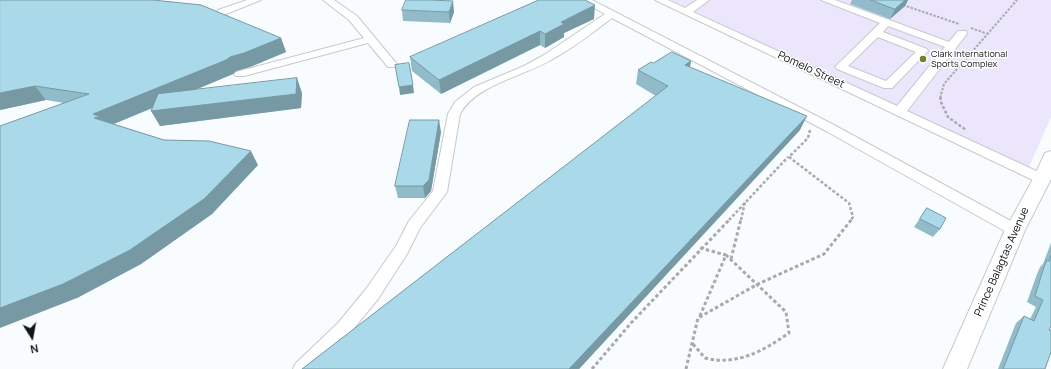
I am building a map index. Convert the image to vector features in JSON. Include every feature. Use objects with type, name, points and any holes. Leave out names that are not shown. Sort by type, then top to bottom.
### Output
[{"type":"main road","name":"Prince Balagtas Avenue","points":[[955,369],[1014,230],[1042,178],[1051,156]]},
{"type":"street","points":[[222,12],[256,0]]},
{"type":"street","points":[[328,0],[353,18],[392,65]]},
{"type":"street","points":[[585,0],[830,128],[1014,230]]},
{"type":"street","name":"Pomelo Street","points":[[660,0],[900,111],[965,136],[1042,178]]},
{"type":"street","points":[[686,12],[704,0]]},
{"type":"street","points":[[826,0],[951,46]]},
{"type":"street","points":[[302,369],[334,338],[372,294],[402,250],[414,225],[440,192],[454,114],[458,104],[485,86],[538,64],[612,14]]},
{"type":"street","points":[[876,33],[923,50],[888,86],[841,67],[887,22]]},
{"type":"street","points":[[900,111],[962,33]]},
{"type":"street","points":[[240,74],[371,39]]},
{"type":"path","points":[[965,136],[948,117],[940,100],[944,84],[1017,0]]},
{"type":"path","points":[[897,3],[988,34]]},
{"type":"path","points":[[592,369],[630,323],[700,248],[808,138],[811,130],[805,126]]},
{"type":"path","points":[[698,318],[758,284],[824,254],[853,217],[849,203],[789,156]]},
{"type":"path","points":[[731,259],[745,202]]},
{"type":"path","points":[[693,344],[704,358],[723,366],[757,356],[789,332],[786,312],[758,284],[726,255],[700,248]]},
{"type":"path","points":[[686,369],[698,318],[726,255]]},
{"type":"shaded area","name":"Clark International Sports Complex","points":[[671,0],[1051,0],[1051,117],[1028,169]]},
{"type":"building","points":[[0,0],[153,0],[201,5],[281,38],[230,57],[226,60],[93,114],[100,117],[94,118],[164,140],[209,141],[251,151],[204,199],[130,250],[63,284],[0,308],[0,126],[89,94],[35,86],[0,93]]},
{"type":"building","points":[[406,0],[453,1],[449,12],[402,10]]},
{"type":"building","points":[[539,0],[585,0],[595,5],[561,22],[564,24],[545,34],[540,31],[439,80],[410,57]]},
{"type":"building","points":[[871,0],[905,0],[895,9]]},
{"type":"building","points":[[672,52],[691,61],[685,65],[807,116],[569,369],[302,369],[668,86],[638,70]]},
{"type":"building","points":[[409,63],[413,85],[399,87],[395,65]]},
{"type":"building","points":[[297,78],[296,94],[151,111],[158,94]]},
{"type":"building","points":[[410,120],[439,120],[429,180],[423,186],[395,186]]},
{"type":"building","points":[[927,208],[946,218],[940,229],[920,219]]},
{"type":"building","points":[[1051,256],[1051,326],[1049,330],[1051,330],[1051,352],[1045,369],[1003,369],[1024,316],[1034,321],[1043,300],[1035,296],[1044,267],[1047,260],[1049,261]]},
{"type":"place","name":"Clark International Sports Complex","points":[[923,59]]}]
